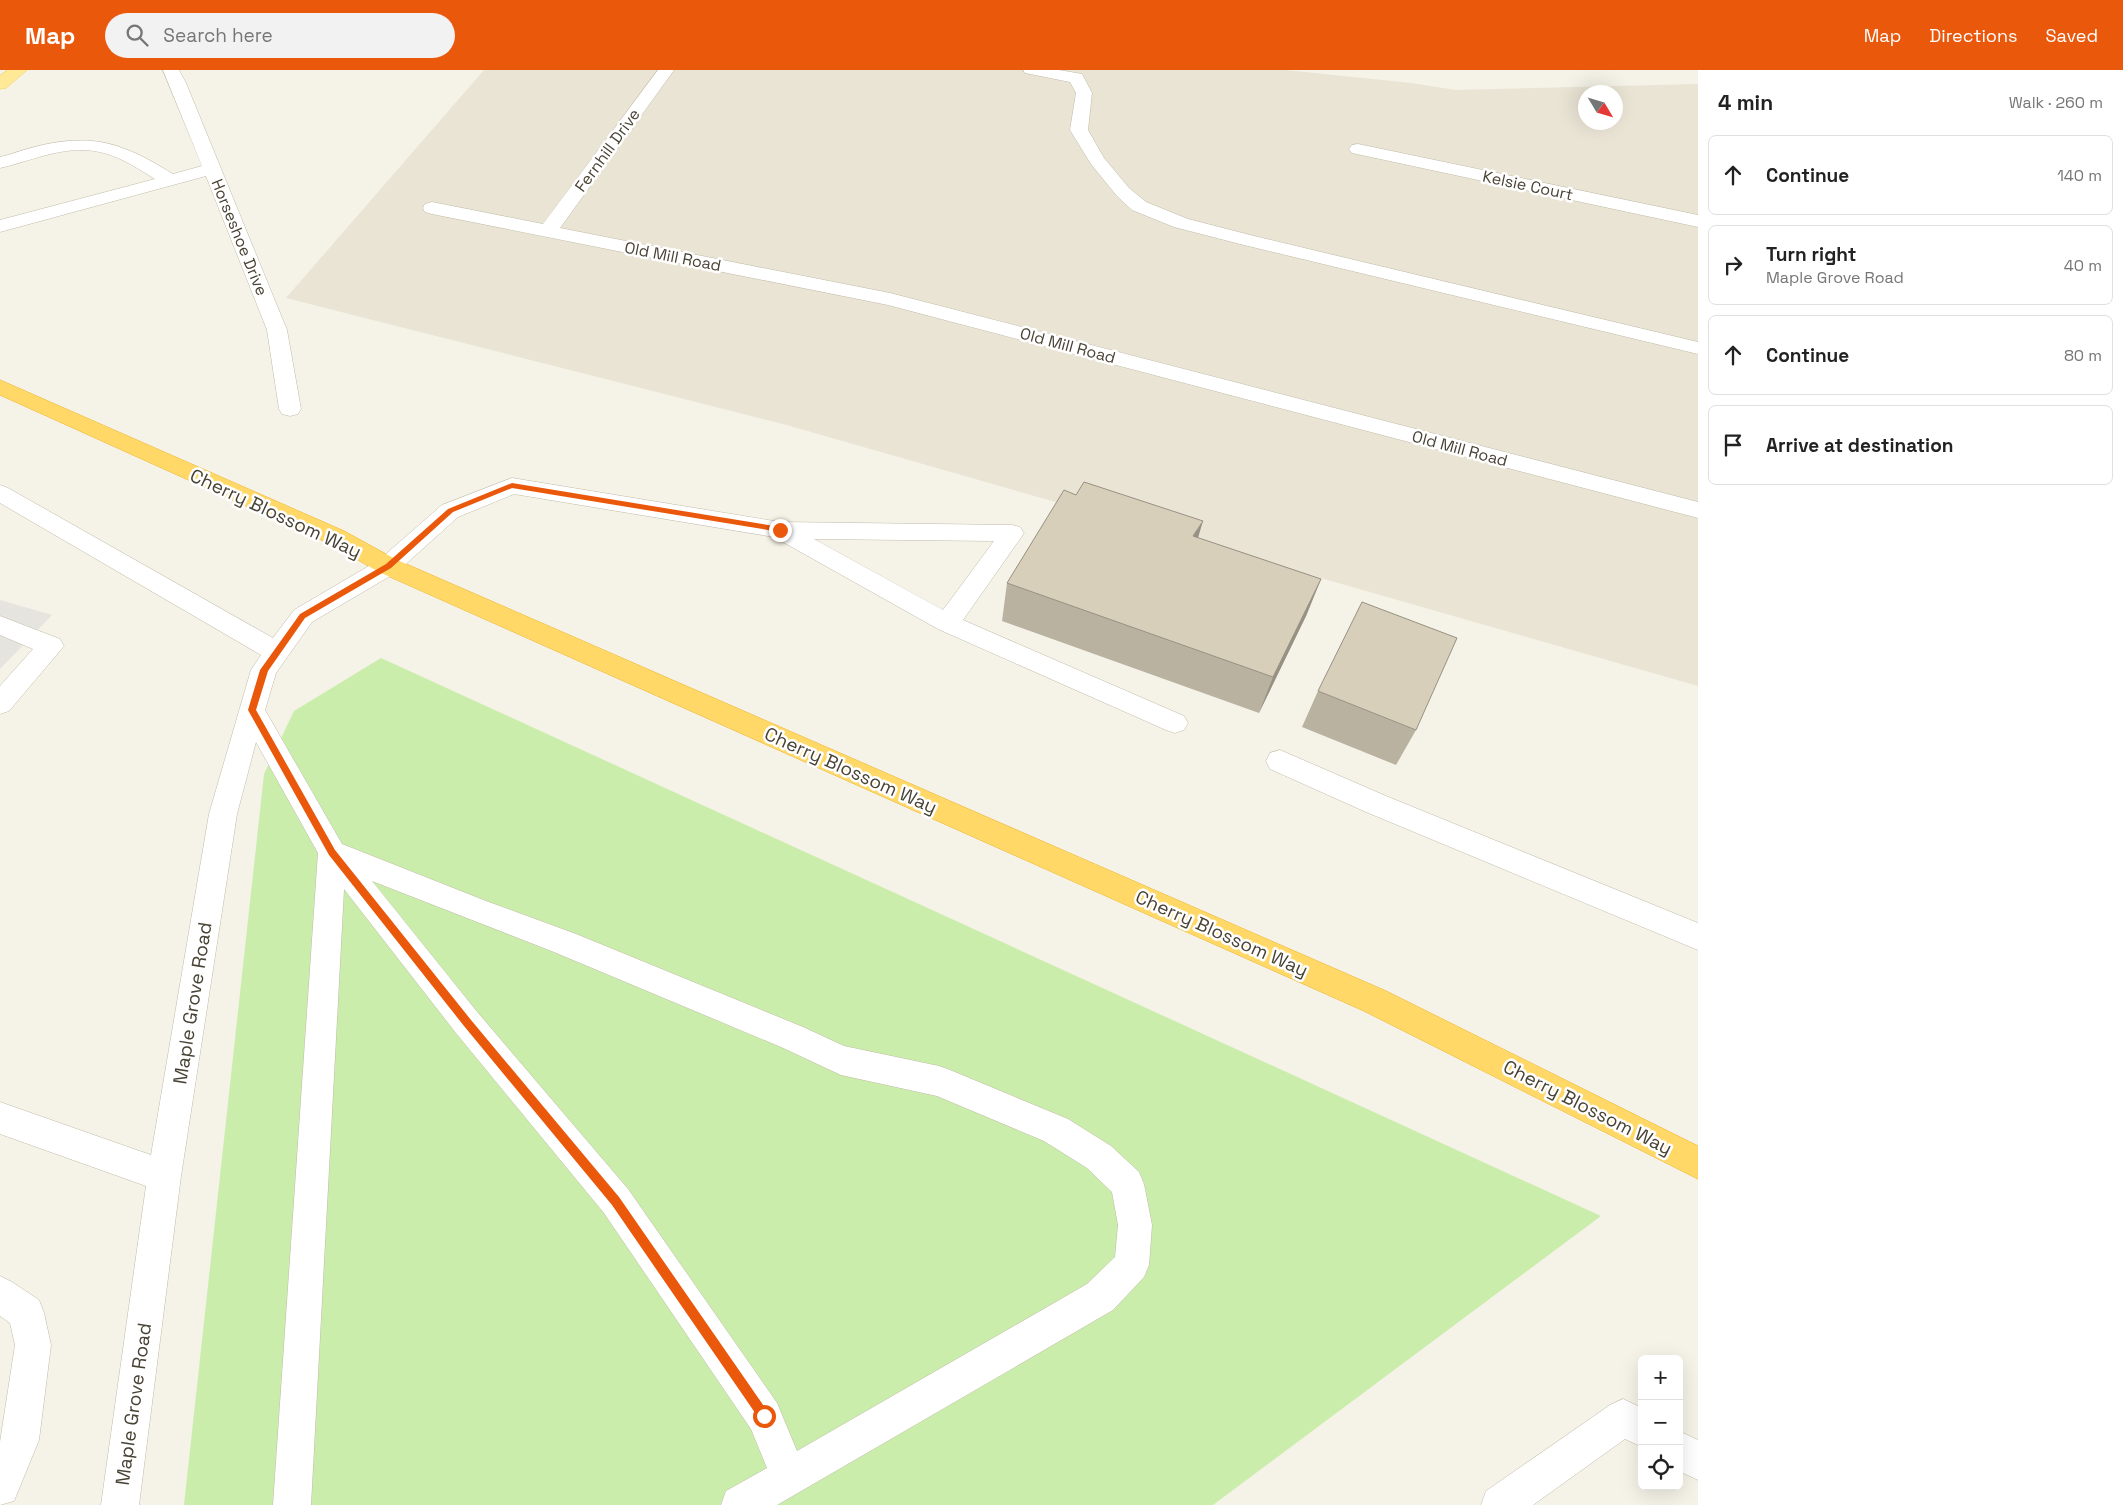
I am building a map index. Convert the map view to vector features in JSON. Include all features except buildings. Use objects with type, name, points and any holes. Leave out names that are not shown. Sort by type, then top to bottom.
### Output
[{"type":"highway","name":"Cherry Blossom Way","points":[[0,387],[336,537],[388,566],[1375,1002],[1698,1163]]},
{"type":"main road","points":[[0,84],[19,70]]},
{"type":"street","name":"Horseshoe Drive","points":[[171,70],[178,83],[278,330],[290,409]]},
{"type":"street","name":"Fernhill Drive","points":[[548,231],[666,70]]},
{"type":"street","points":[[1031,70],[1076,78],[1084,93],[1079,130],[1096,160],[1139,206],[1181,223],[1251,242],[1698,348]]},
{"type":"street","points":[[0,163],[54,146],[81,144],[113,150],[171,180]]},
{"type":"street","name":"Kelsie Court","points":[[1358,149],[1698,221]]},
{"type":"street","points":[[0,226],[213,169]]},
{"type":"street","name":"Old Mill Road","points":[[432,208],[890,299],[1698,510]]},
{"type":"street","name":"Maple Grove Road","points":[[120,1505],[164,1176],[224,814],[264,670],[303,616],[388,566],[450,511],[512,486],[780,530]]},
{"type":"street","points":[[0,493],[277,652]]},
{"type":"street","points":[[780,530],[1012,534],[947,623]]},
{"type":"street","points":[[780,530],[947,623],[1175,724]]},
{"type":"street","points":[[0,625],[51,646],[0,704]]},
{"type":"street","points":[[252,710],[332,852],[467,1023],[616,1201],[764,1416],[789,1476]]},
{"type":"street","points":[[1280,761],[1376,804],[1698,937]]},
{"type":"street","points":[[332,852],[476,910],[565,943],[792,1037],[841,1060],[939,1081],[1056,1130],[1099,1157],[1127,1184],[1134,1225],[1132,1266],[1100,1296],[740,1505]]},
{"type":"street","points":[[292,1505],[332,852]]},
{"type":"street","points":[[0,1118],[164,1176]]},
{"type":"street","points":[[0,1294],[26,1313],[33,1345],[20,1440],[0,1487]]},
{"type":"street","points":[[1500,1505],[1623,1418],[1638,1426]]},
{"type":"street","points":[[1683,1452],[1698,1461]]},
{"type":"shaded area","points":[[484,70],[1285,70],[1411,83],[1456,90],[1578,87],[1578,130],[1623,130],[1623,86],[1698,84],[1698,686],[783,424],[286,298]]},
{"type":"shaded area","points":[[0,600],[52,615],[0,669]]},
{"type":"green space","points":[[381,658],[1601,1216],[1213,1505],[184,1505],[264,774],[294,711]]},
{"type":"route","points":[[764,1416],[616,1201],[467,1023],[332,852],[252,710],[264,670],[303,616],[388,566],[450,511],[512,486],[780,530]]}]
